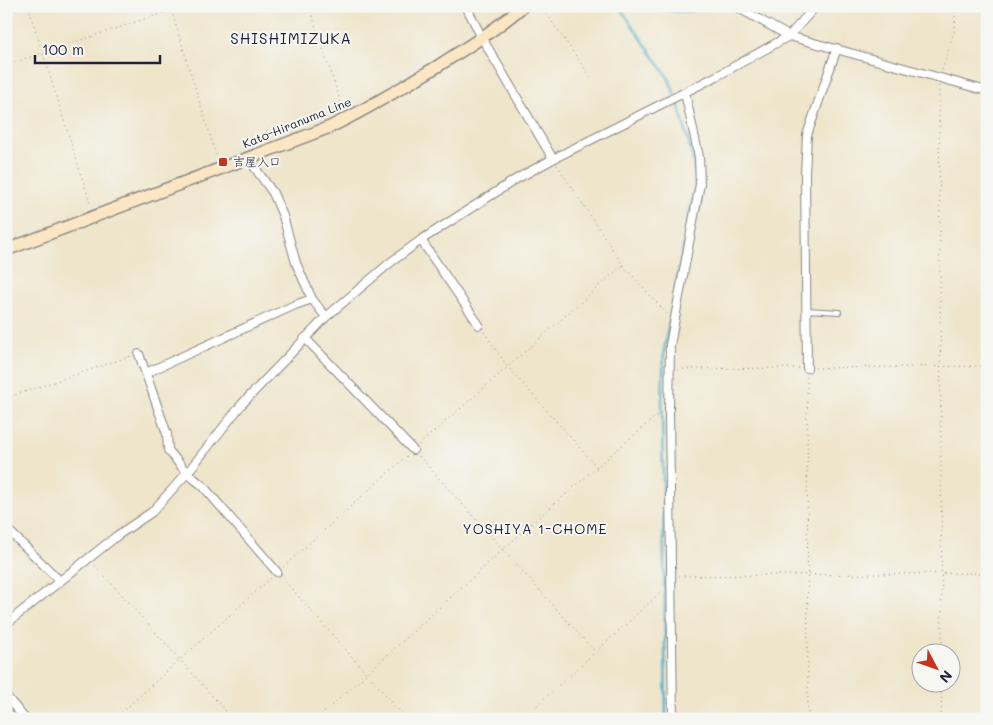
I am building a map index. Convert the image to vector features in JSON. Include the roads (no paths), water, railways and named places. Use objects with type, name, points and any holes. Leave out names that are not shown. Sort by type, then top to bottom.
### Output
[{"type":"main road","name":"Kato-Hiranuma Line","points":[[6,250],[346,119],[399,90],[482,38],[505,22],[523,6]]},
{"type":"street","points":[[466,6],[482,38],[553,158]]},
{"type":"street","points":[[735,6],[789,36],[987,91]]},
{"type":"street","points":[[6,624],[152,512],[187,474],[242,404],[305,338],[326,317],[391,262],[421,240],[553,158],[685,93],[789,36],[816,6]]},
{"type":"street","points":[[807,368],[805,174],[807,135],[837,48]]},
{"type":"street","points":[[672,719],[668,410],[670,344],[700,184],[699,157],[685,93]]},
{"type":"street","points":[[248,158],[273,193],[283,216],[296,263],[312,299],[326,317]]},
{"type":"street","points":[[421,240],[480,325]]},
{"type":"street","points":[[146,373],[294,305],[312,299]]},
{"type":"street","points":[[305,338],[413,450]]},
{"type":"street","points":[[139,354],[167,434],[168,450],[187,474],[203,486],[277,572]]},
{"type":"street","points":[[6,528],[60,581]]},
{"type":"street","points":[[6,696],[25,719]]},
{"type":"lane","points":[[807,310],[839,312]]},
{"type":"waterway","points":[[619,6],[669,79],[678,103],[691,151],[696,180],[664,350],[662,401],[666,719]]},
{"type":"waterway","points":[[629,6],[676,11],[726,6]]},
{"type":"place","name":"吉屋入口","points":[[223,162]]},
{"type":"district","name":"SHISHIMIZUKA","points":[[291,39]]},
{"type":"district","name":"YOSHIYA 1-CHOME","points":[[535,529]]}]
